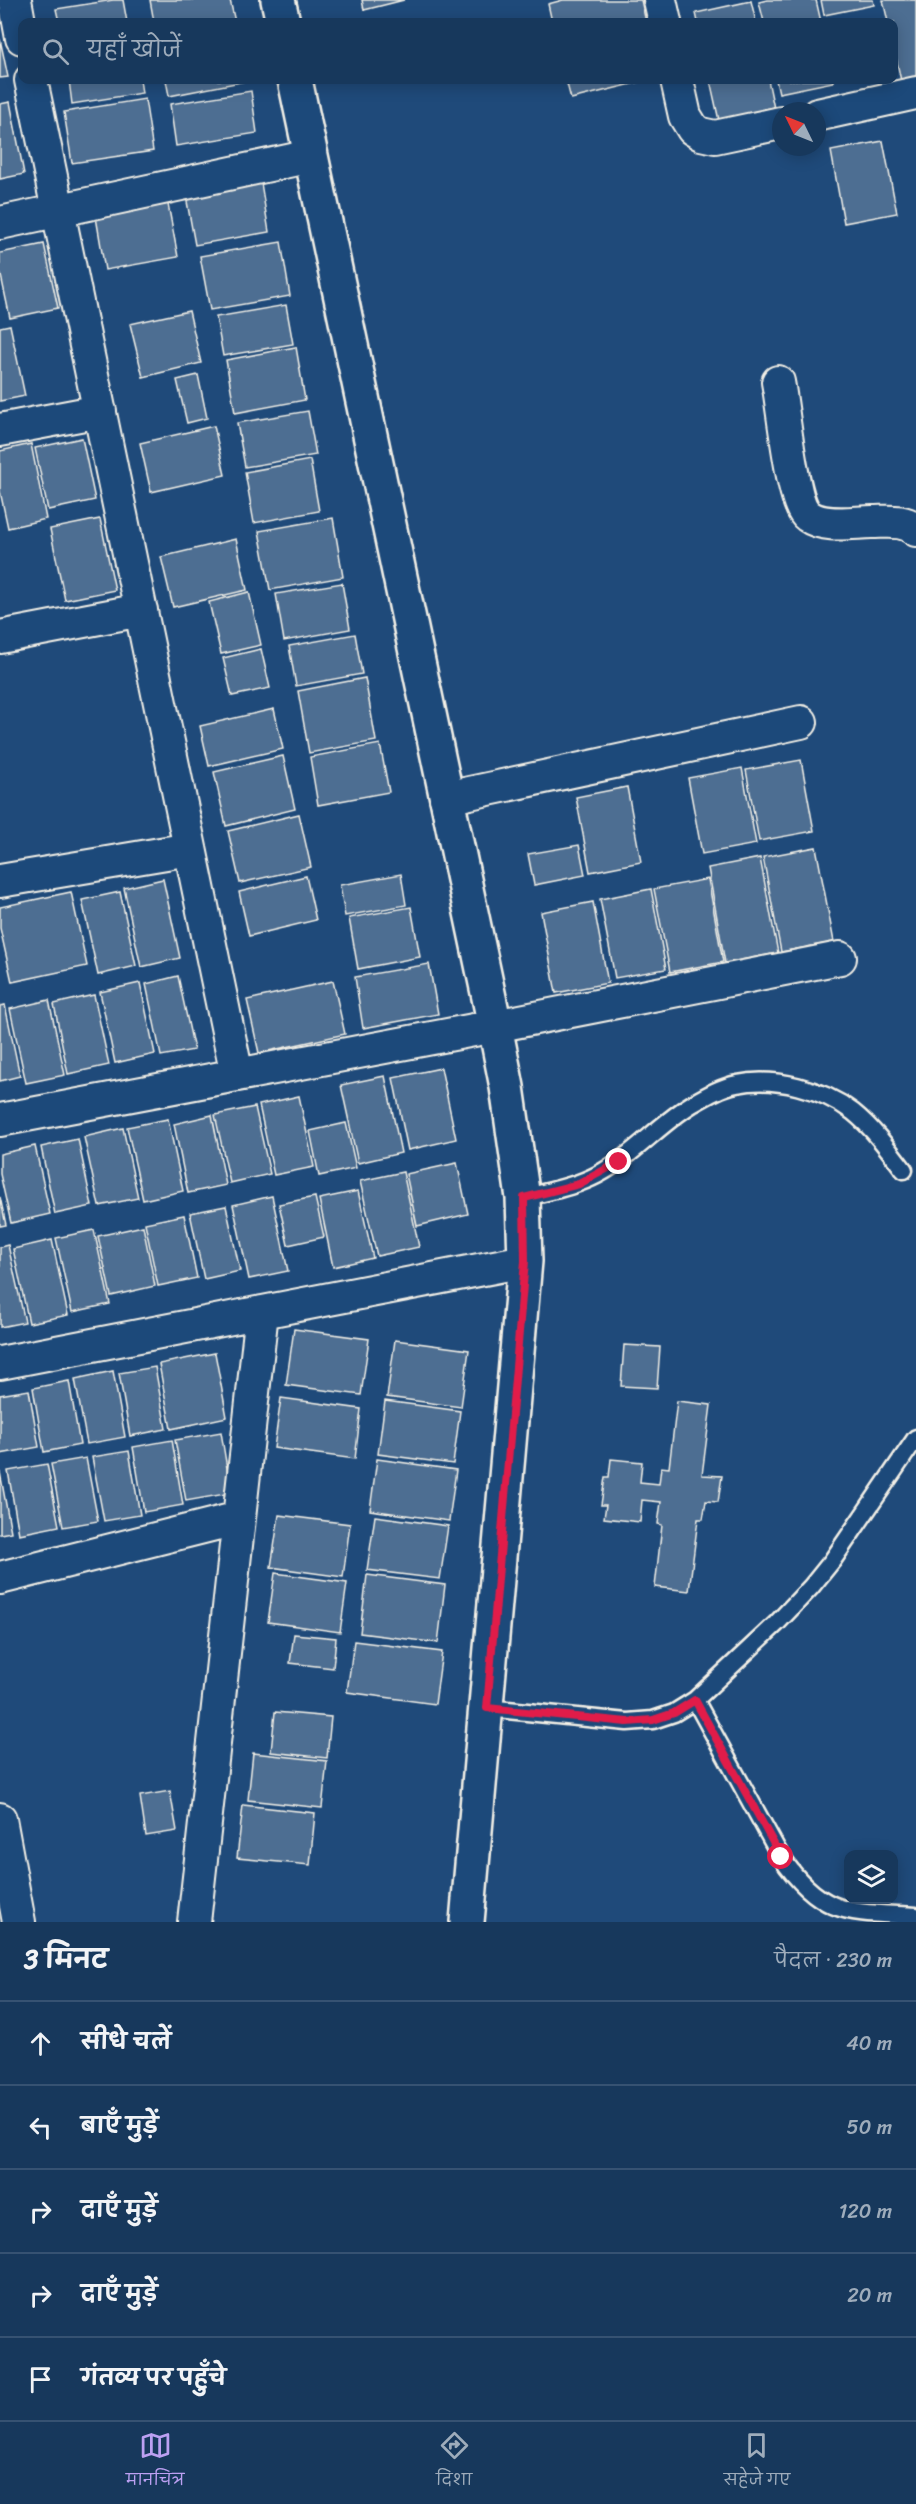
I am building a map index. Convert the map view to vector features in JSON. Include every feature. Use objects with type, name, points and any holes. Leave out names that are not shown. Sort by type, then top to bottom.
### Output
[{"type":"street","points":[[15,0],[18,18]]},
{"type":"street","points":[[278,0],[282,18]]},
{"type":"street","points":[[660,0],[664,18]]},
{"type":"street","points":[[32,84],[237,1075]]},
{"type":"street","points":[[295,84],[495,1026],[524,1198],[525,1261],[467,1922]]},
{"type":"street","points":[[678,84],[685,116],[693,129],[701,134],[715,137],[772,125]]},
{"type":"street","points":[[826,113],[916,93]]},
{"type":"street","points":[[0,223],[311,156]]},
{"type":"street","points":[[778,382],[795,492],[802,511],[808,516],[827,522],[905,522],[916,530]]},
{"type":"street","points":[[0,430],[100,411]]},
{"type":"street","points":[[0,637],[141,610]]},
{"type":"street","points":[[446,798],[801,722]]},
{"type":"street","points":[[0,881],[190,849]]},
{"type":"street","points":[[0,1120],[840,958]]},
{"type":"street","points":[[0,1363],[525,1261]]},
{"type":"street","points":[[194,1922],[262,1312]]},
{"type":"street","points":[[0,1578],[239,1518]]},
{"type":"street","points":[[0,1819],[19,1922]]},
{"type":"lane","points":[[524,1198],[579,1184],[599,1174],[645,1142],[690,1105],[720,1089],[739,1083],[760,1082],[805,1086],[833,1099],[854,1112],[875,1133],[904,1170]]},
{"type":"lane","points":[[487,1708],[627,1722],[653,1720],[674,1713],[695,1700],[811,1587],[832,1561],[916,1438]]},
{"type":"lane","points":[[695,1700],[781,1857],[795,1878],[814,1894],[838,1909],[859,1913],[916,1916]]},
{"type":"building","points":[[123,0],[126,18],[58,18],[56,9]]},
{"type":"building","points":[[150,0],[230,0],[234,18],[153,18]]},
{"type":"building","points":[[362,0],[404,0],[364,10]]},
{"type":"building","points":[[563,0],[641,0],[645,18],[551,18],[548,4]]},
{"type":"building","points":[[816,0],[820,18],[763,18],[759,2]]},
{"type":"building","points":[[821,0],[873,0],[874,5],[824,15]]},
{"type":"building","points":[[883,0],[916,0],[916,78],[901,81],[898,67],[898,18],[887,18]]},
{"type":"building","points":[[751,1],[755,18],[697,18],[696,13]]},
{"type":"building","points":[[0,39],[8,77],[0,78]]},
{"type":"building","points":[[70,84],[141,84],[142,93],[72,104]]},
{"type":"building","points":[[167,84],[231,84],[169,96]]},
{"type":"building","points":[[567,84],[632,84],[571,99]]},
{"type":"building","points":[[711,84],[769,84],[773,102],[772,114],[720,125]]},
{"type":"building","points":[[777,84],[823,84],[779,93]]},
{"type":"building","points":[[251,91],[257,133],[176,146],[170,104]]},
{"type":"building","points":[[145,99],[153,151],[72,163],[64,112]]},
{"type":"building","points":[[10,102],[24,174],[0,179],[0,104]]},
{"type":"building","points":[[883,141],[897,213],[844,223],[831,151]]},
{"type":"building","points":[[261,183],[269,232],[195,245],[186,196]]},
{"type":"building","points":[[168,204],[178,257],[105,270],[96,217]]},
{"type":"building","points":[[281,242],[290,296],[210,310],[200,256]]},
{"type":"building","points":[[44,244],[58,308],[10,318],[0,271],[0,253]]},
{"type":"building","points":[[286,305],[293,344],[223,356],[216,317]]},
{"type":"building","points":[[189,311],[201,363],[143,377],[130,324]]},
{"type":"building","points":[[10,325],[25,396],[0,401],[0,327]]},
{"type":"building","points":[[296,347],[305,400],[235,413],[226,360]]},
{"type":"building","points":[[198,375],[207,418],[187,423],[177,380]]},
{"type":"building","points":[[308,411],[316,455],[245,467],[237,423]]},
{"type":"building","points":[[214,426],[225,475],[151,492],[140,443]]},
{"type":"building","points":[[82,438],[95,500],[48,510],[35,448]]},
{"type":"building","points":[[31,444],[46,519],[8,528],[0,491],[0,451]]},
{"type":"building","points":[[310,460],[319,511],[254,523],[245,472]]},
{"type":"building","points":[[333,518],[343,577],[270,590],[259,531]]},
{"type":"building","points":[[100,519],[115,590],[65,600],[50,529]]},
{"type":"building","points":[[236,539],[247,590],[173,607],[161,557]]},
{"type":"building","points":[[342,583],[350,629],[284,641],[276,594]]},
{"type":"building","points":[[249,592],[261,645],[221,654],[209,602]]},
{"type":"building","points":[[355,634],[362,674],[296,686],[289,646]]},
{"type":"building","points":[[261,649],[270,688],[232,696],[223,658]]},
{"type":"building","points":[[365,678],[376,741],[309,753],[298,691]]},
{"type":"building","points":[[274,709],[283,749],[209,766],[200,726]]},
{"type":"building","points":[[380,744],[389,792],[318,805],[310,757]]},
{"type":"building","points":[[283,756],[295,809],[226,826],[214,772]]},
{"type":"building","points":[[801,760],[814,831],[759,841],[746,770]]},
{"type":"building","points":[[742,768],[756,844],[702,854],[688,778]]},
{"type":"building","points":[[627,787],[641,862],[590,872],[576,797]]},
{"type":"building","points":[[299,814],[311,867],[240,883],[228,831]]},
{"type":"building","points":[[579,845],[585,875],[534,885],[528,854]]},
{"type":"building","points":[[816,847],[834,942],[781,952],[763,857]]},
{"type":"building","points":[[760,858],[778,953],[725,963],[708,868]]},
{"type":"building","points":[[401,874],[406,905],[345,916],[340,885]]},
{"type":"building","points":[[306,876],[316,920],[249,936],[239,892]]},
{"type":"building","points":[[163,879],[180,958],[141,967],[124,888]]},
{"type":"building","points":[[708,879],[723,962],[670,972],[654,889]]},
{"type":"building","points":[[651,889],[666,969],[615,978],[600,899]]},
{"type":"building","points":[[71,892],[87,966],[12,982],[0,928],[0,907]]},
{"type":"building","points":[[120,892],[136,966],[98,975],[82,900]]},
{"type":"building","points":[[593,902],[608,983],[556,993],[541,912]]},
{"type":"building","points":[[411,907],[420,957],[358,969],[349,918]]},
{"type":"building","points":[[429,964],[438,1014],[363,1028],[355,977]]},
{"type":"building","points":[[178,976],[194,1050],[161,1056],[146,984]]},
{"type":"building","points":[[333,981],[345,1034],[259,1053],[247,1000]]},
{"type":"building","points":[[140,983],[155,1054],[115,1063],[100,992]]},
{"type":"building","points":[[94,995],[109,1065],[68,1074],[54,1004]]},
{"type":"building","points":[[49,1000],[65,1075],[26,1083],[10,1009]]},
{"type":"building","points":[[5,1005],[20,1076],[0,1081],[0,1006]]},
{"type":"building","points":[[441,1068],[456,1139],[408,1150],[393,1078]]},
{"type":"building","points":[[385,1076],[401,1153],[358,1163],[341,1085]]},
{"type":"building","points":[[299,1096],[314,1167],[274,1175],[259,1105]]},
{"type":"building","points":[[255,1107],[270,1174],[230,1183],[215,1115]]},
{"type":"building","points":[[212,1115],[226,1185],[188,1193],[174,1124]]},
{"type":"building","points":[[168,1119],[183,1191],[143,1200],[127,1127]]},
{"type":"building","points":[[346,1123],[356,1168],[319,1176],[310,1131]]},
{"type":"building","points":[[123,1128],[138,1198],[99,1206],[84,1137]]},
{"type":"building","points":[[78,1139],[92,1206],[55,1214],[41,1147]]},
{"type":"building","points":[[35,1146],[50,1214],[11,1223],[0,1174],[0,1154]]},
{"type":"building","points":[[457,1163],[468,1214],[417,1226],[406,1174]]},
{"type":"building","points":[[403,1172],[419,1247],[377,1256],[360,1181]]},
{"type":"building","points":[[358,1191],[373,1258],[333,1267],[319,1199]]},
{"type":"building","points":[[272,1196],[288,1271],[249,1279],[233,1205]]},
{"type":"building","points":[[0,1197],[6,1225],[0,1226]]},
{"type":"building","points":[[315,1197],[324,1237],[288,1245],[279,1204]]},
{"type":"building","points":[[226,1206],[240,1271],[204,1279],[190,1213]]},
{"type":"building","points":[[184,1215],[197,1278],[158,1286],[145,1223]]},
{"type":"building","points":[[143,1226],[155,1286],[111,1296],[98,1236]]},
{"type":"building","points":[[94,1230],[110,1304],[72,1312],[56,1238]]},
{"type":"building","points":[[52,1240],[68,1315],[29,1323],[13,1249]]},
{"type":"building","points":[[8,1245],[25,1322],[0,1327],[0,1247]]},
{"type":"building","points":[[294,1329],[369,1339],[361,1395],[286,1385]]},
{"type":"building","points":[[395,1340],[469,1350],[461,1407],[387,1397]]},
{"type":"building","points":[[624,1345],[660,1347],[657,1388],[621,1386]]},
{"type":"building","points":[[215,1353],[227,1417],[171,1429],[159,1364]]},
{"type":"building","points":[[155,1367],[166,1429],[130,1436],[119,1373]]},
{"type":"building","points":[[113,1371],[125,1437],[87,1444],[75,1379]]},
{"type":"building","points":[[69,1381],[80,1445],[44,1452],[33,1388]]},
{"type":"building","points":[[29,1390],[39,1447],[0,1454],[0,1395]]},
{"type":"building","points":[[281,1398],[361,1409],[355,1459],[274,1448]]},
{"type":"building","points":[[385,1401],[460,1411],[453,1464],[378,1454]]},
{"type":"building","points":[[677,1401],[711,1405],[702,1475],[722,1476],[718,1502],[706,1501],[703,1519],[698,1519],[689,1591],[655,1587],[662,1525],[658,1524],[661,1502],[642,1500],[640,1522],[604,1518],[606,1505],[601,1505],[605,1477],[609,1477],[611,1459],[642,1462],[640,1482],[659,1484],[661,1467],[669,1468]]},
{"type":"building","points":[[221,1432],[231,1493],[186,1501],[175,1440]]},
{"type":"building","points":[[172,1440],[183,1505],[144,1512],[133,1447]]},
{"type":"building","points":[[129,1451],[140,1515],[104,1521],[92,1457]]},
{"type":"building","points":[[86,1458],[98,1521],[63,1527],[51,1464]]},
{"type":"building","points":[[377,1459],[456,1470],[449,1521],[370,1510]]},
{"type":"building","points":[[47,1464],[59,1526],[19,1534],[8,1471]]},
{"type":"building","points":[[0,1472],[11,1532],[0,1534]]},
{"type":"building","points":[[279,1515],[350,1524],[343,1577],[271,1567]]},
{"type":"building","points":[[375,1516],[448,1526],[440,1579],[367,1570]]},
{"type":"building","points":[[275,1573],[347,1583],[340,1632],[268,1622]]},
{"type":"building","points":[[367,1575],[445,1585],[438,1643],[360,1633]]},
{"type":"building","points":[[294,1634],[336,1638],[333,1668],[290,1663]]},
{"type":"building","points":[[354,1641],[442,1652],[435,1704],[347,1692]]},
{"type":"building","points":[[275,1712],[331,1717],[327,1758],[271,1752]]},
{"type":"building","points":[[253,1753],[327,1761],[322,1808],[248,1800]]},
{"type":"building","points":[[170,1791],[177,1831],[146,1836],[140,1796]]},
{"type":"building","points":[[243,1805],[315,1813],[310,1865],[237,1858]]},
{"type":"route","points":[[619,1162],[579,1184],[524,1198],[525,1261],[487,1708],[627,1722],[653,1720],[674,1713],[695,1700],[781,1857]]}]
